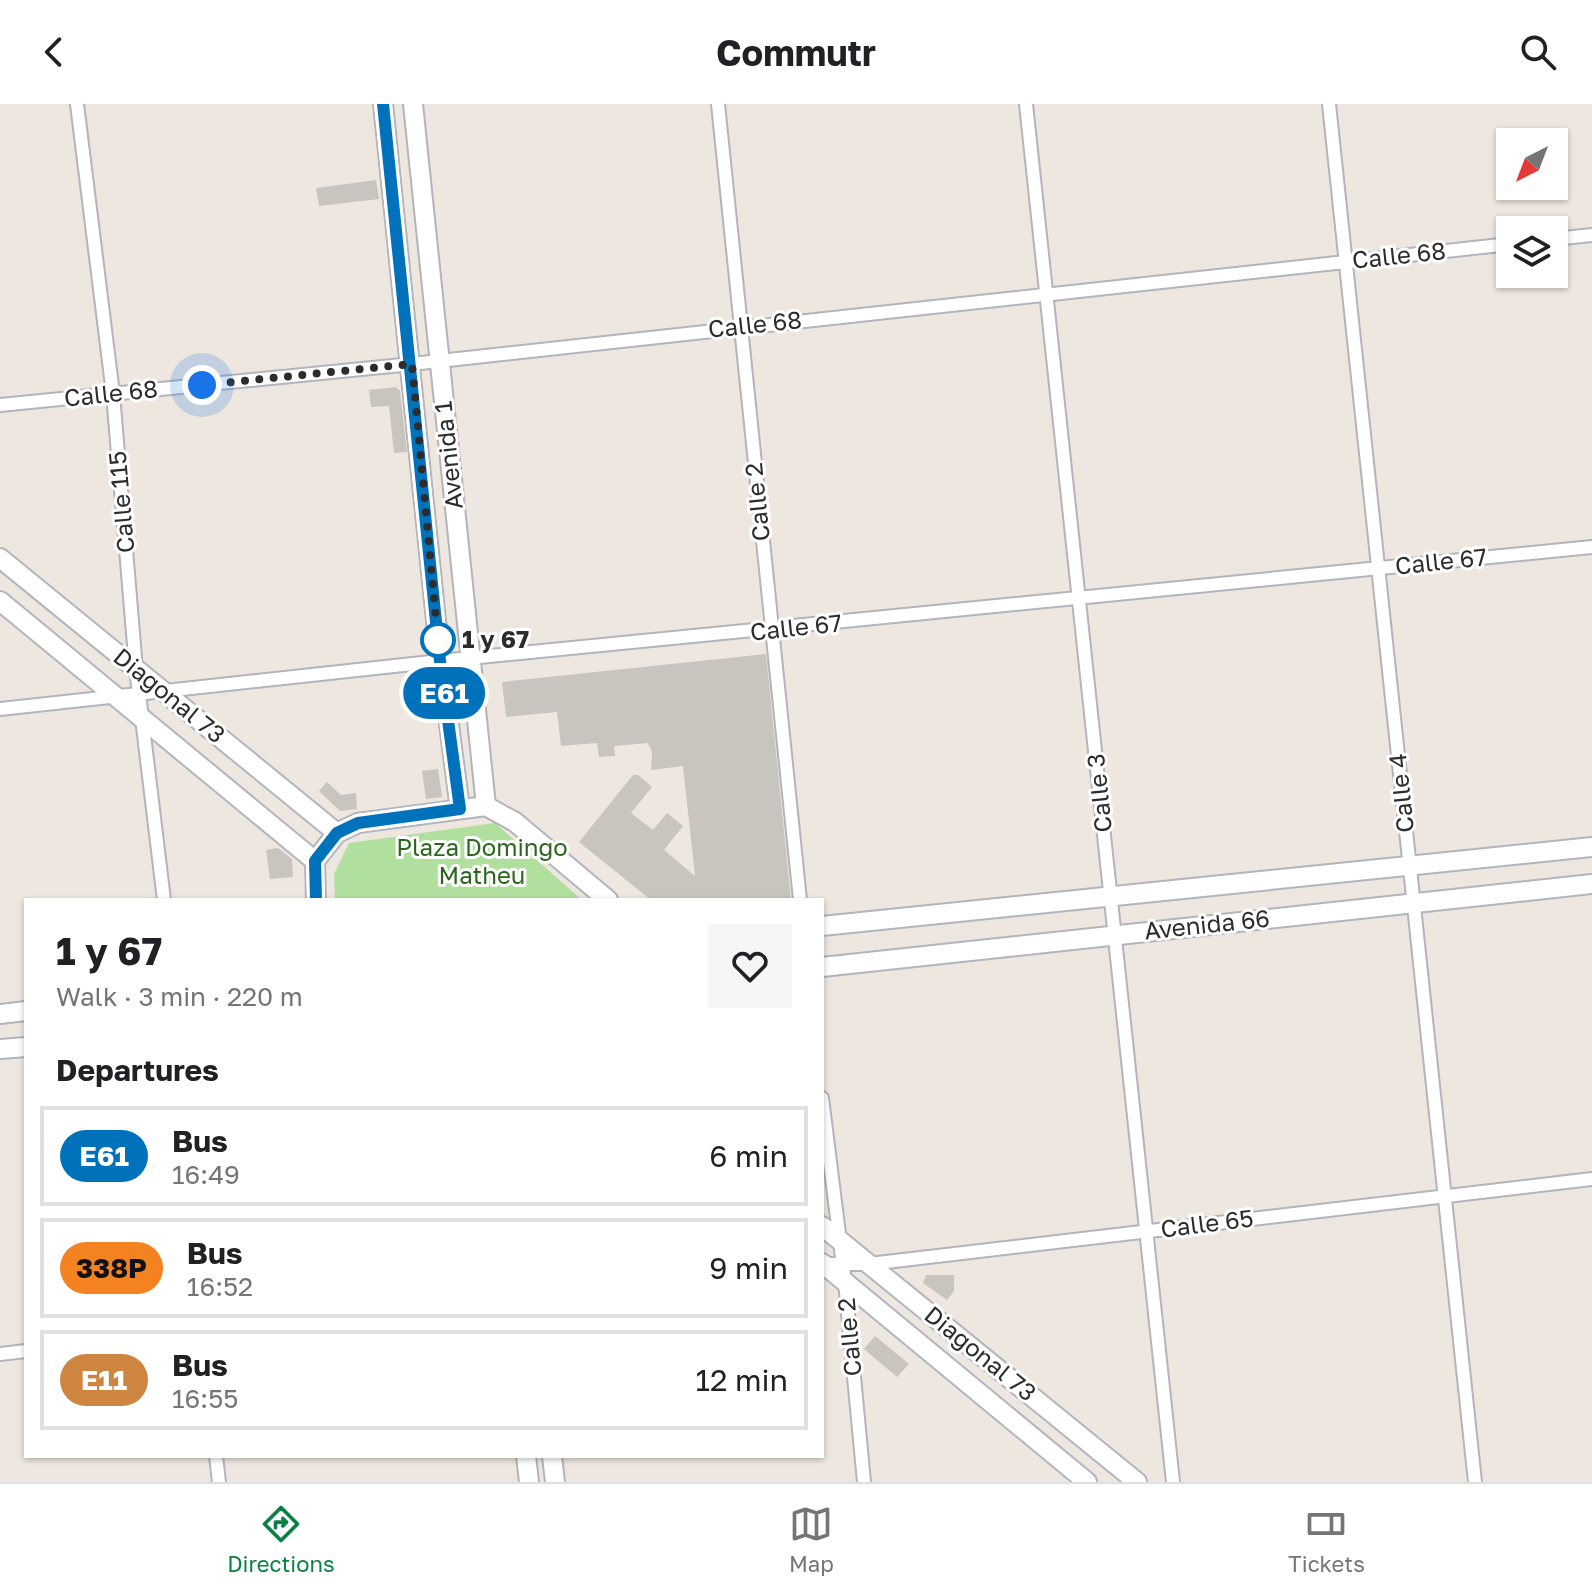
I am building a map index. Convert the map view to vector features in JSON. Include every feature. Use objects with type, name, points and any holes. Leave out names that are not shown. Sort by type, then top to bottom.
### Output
[{"type":"main road","name":"Avenida 1","points":[[383,104],[440,661],[460,809]]},
{"type":"main road","name":"Avenida 1","points":[[413,104],[486,806]]},
{"type":"main road","name":"Diagonal 73","points":[[0,558],[337,833]]},
{"type":"main road","name":"Diagonal 73","points":[[0,601],[315,861]]},
{"type":"main road","points":[[316,898],[315,861],[337,833],[358,823],[486,806],[515,822],[606,898]]},
{"type":"main road","name":"Avenida 66","points":[[824,926],[1592,847]]},
{"type":"main road","name":"Avenida 66","points":[[824,967],[1592,884]]},
{"type":"main road","points":[[0,1014],[24,1011]]},
{"type":"main road","points":[[0,1049],[24,1047]]},
{"type":"main road","name":"Diagonal 73","points":[[824,1228],[1137,1482]]},
{"type":"main road","name":"Diagonal 73","points":[[831,1267],[1087,1482]]},
{"type":"main road","points":[[526,1458],[529,1482]]},
{"type":"main road","points":[[552,1458],[555,1482]]},
{"type":"street","name":"Calle 115","points":[[77,104],[113,394],[136,669],[164,898]]},
{"type":"street","name":"Calle 2","points":[[718,104],[800,898]]},
{"type":"street","name":"Calle 3","points":[[1026,104],[1173,1482]]},
{"type":"street","name":"Calle 4","points":[[1329,104],[1475,1482]]},
{"type":"street","points":[[1568,238],[1592,235]]},
{"type":"street","name":"Calle 68","points":[[0,405],[412,364],[439,358],[1496,246]]},
{"type":"street","name":"Calle 67","points":[[0,709],[440,661],[1592,547]]},
{"type":"street","name":"Calle 2","points":[[824,1116],[838,1239],[831,1267],[864,1482]]},
{"type":"street","name":"Calle 65","points":[[831,1267],[1592,1179]]},
{"type":"street","points":[[0,1354],[24,1351]]},
{"type":"street","points":[[216,1458],[219,1482]]},
{"type":"green space","name":"Plaza Domingo Matheu","points":[[495,823],[580,898],[335,898],[334,874],[349,843]]},
{"type":"building","points":[[376,180],[379,199],[319,206],[316,188]]},
{"type":"building","points":[[396,387],[400,391],[407,452],[394,453],[389,406],[371,407],[369,390]]},
{"type":"building","points":[[766,654],[791,898],[649,898],[579,842],[633,775],[638,775],[652,787],[631,813],[653,830],[667,813],[683,826],[664,850],[695,876],[683,766],[651,770],[652,752],[648,743],[614,746],[615,756],[599,757],[597,743],[561,746],[557,712],[506,717],[502,682]]},
{"type":"building","points":[[438,769],[442,797],[426,799],[422,771]]},
{"type":"building","points":[[327,782],[341,795],[356,793],[357,809],[340,811],[319,791]]},
{"type":"building","points":[[278,848],[292,859],[293,877],[270,879],[266,850]]},
{"type":"building","points":[[926,1275],[954,1275],[954,1291],[947,1300],[923,1283]]},
{"type":"building","points":[[875,1336],[909,1364],[897,1377],[864,1349]]},
{"type":"bus line","name":"E61","points":[[316,898],[315,861],[324,847],[346,827],[460,809],[440,661],[383,104]]},
{"type":"place","name":"1 y 67","points":[[438,640]]},
{"type":"route","points":[[202,385],[412,364],[438,640]]}]
